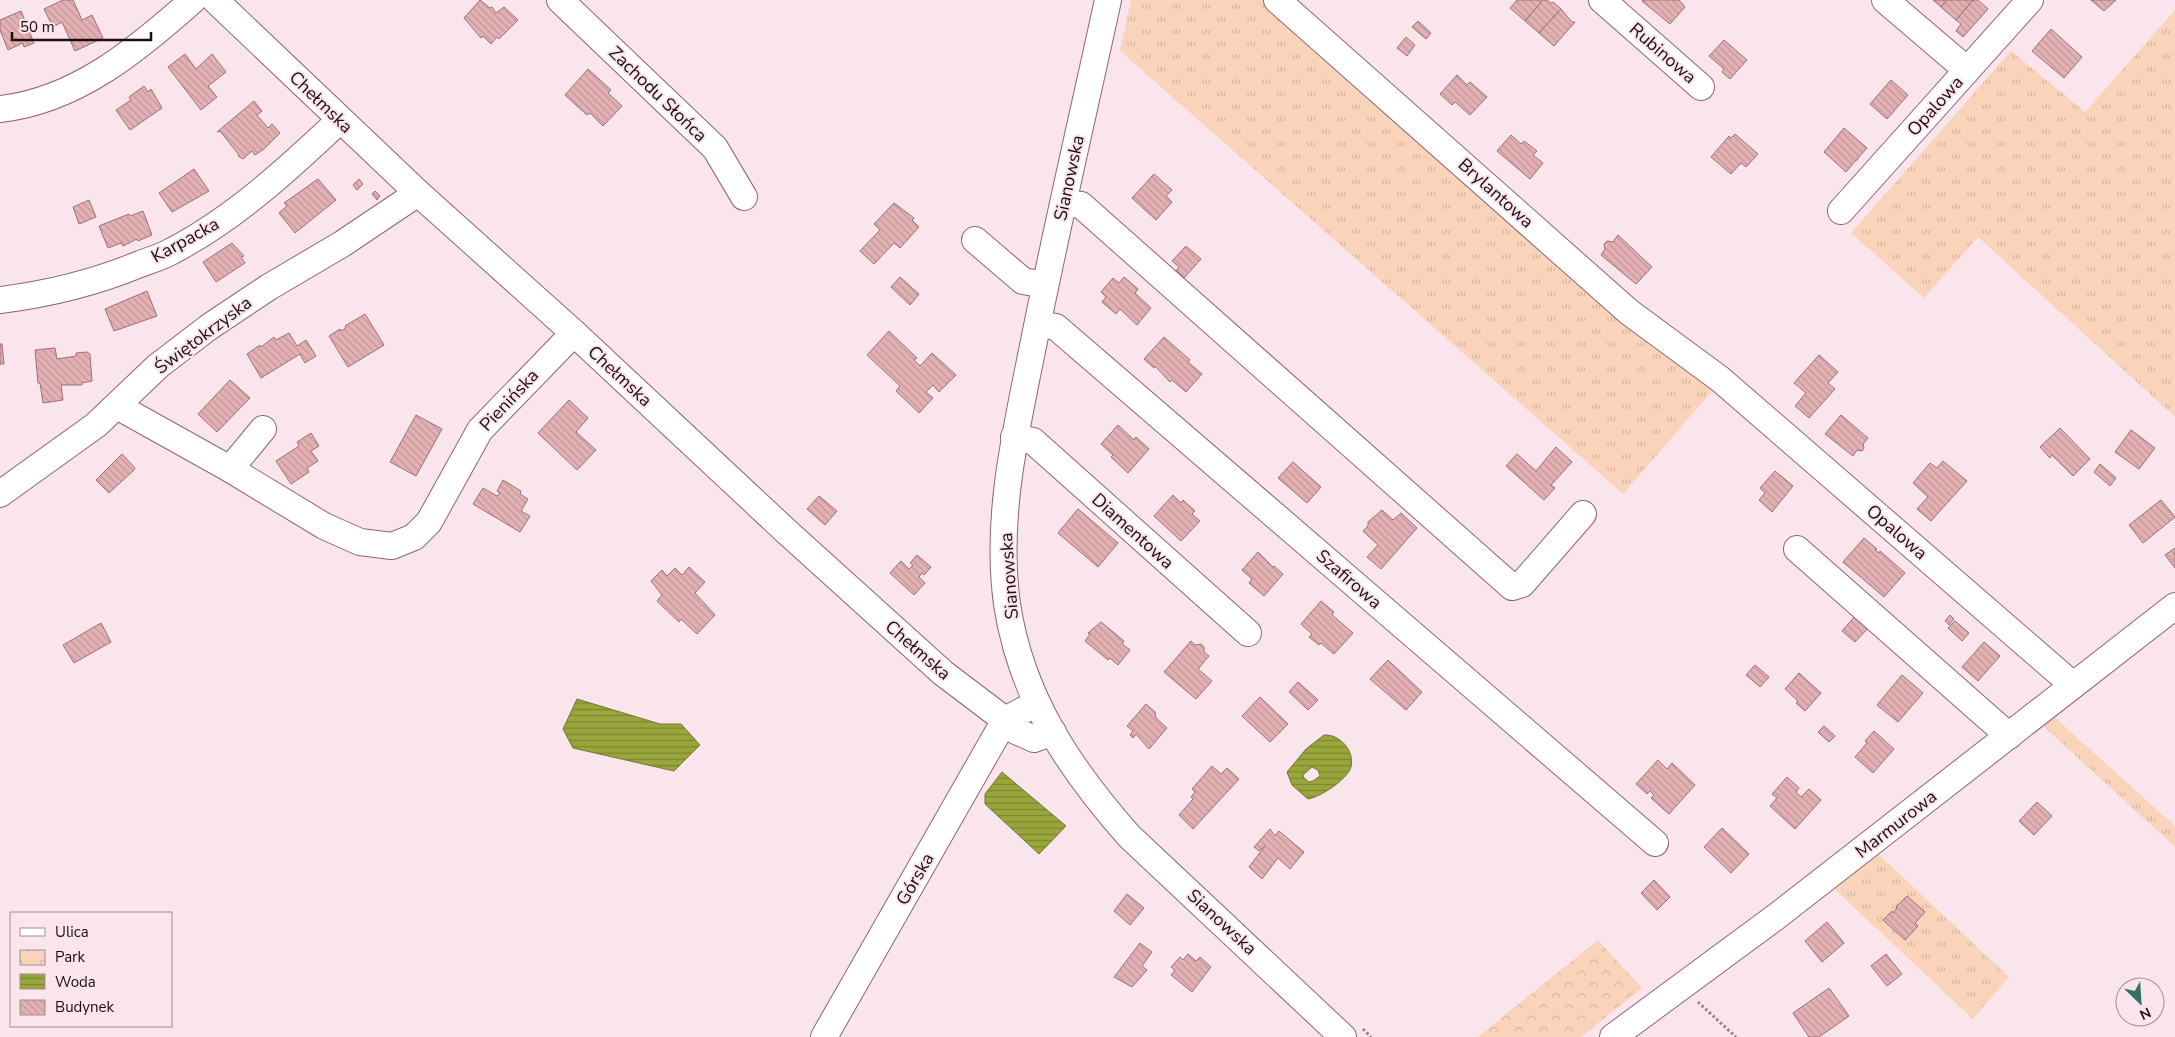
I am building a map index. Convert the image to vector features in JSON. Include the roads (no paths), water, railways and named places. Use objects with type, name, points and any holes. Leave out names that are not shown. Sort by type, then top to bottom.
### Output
[{"type":"street","points":[[0,109],[19,107],[56,95],[99,74],[147,41],[193,0]]},
{"type":"street","name":"Chełmska","points":[[215,0],[418,193],[574,333],[787,532],[943,673],[1005,720],[1016,731],[1034,739],[1053,732]]},
{"type":"street","name":"Zachodu Słońca","points":[[560,0],[715,148],[744,197]]},
{"type":"street","name":"Sianowska","points":[[1108,0],[1045,285],[1014,437],[1007,484],[1005,538],[1007,604],[1020,659],[1037,703],[1069,762],[1097,800],[1129,836],[1351,1030]]},
{"type":"street","name":"Brylantowa","points":[[1277,0],[1629,312],[1720,379]]},
{"type":"street","name":"Rubinowa","points":[[1602,0],[1701,87]]},
{"type":"street","points":[[1885,0],[1967,70]]},
{"type":"street","name":"Opalowa","points":[[1841,211],[2030,0]]},
{"type":"street","name":"Karpacka","points":[[0,300],[40,295],[107,277],[171,252],[227,216],[277,178],[340,120]]},
{"type":"street","name":"Świętokrzyska","points":[[0,494],[88,431],[158,366],[209,327],[269,287],[342,244],[418,193]]},
{"type":"street","points":[[1064,203],[1081,205],[1512,587],[1522,584],[1583,514]]},
{"type":"street","points":[[975,240],[1023,280],[1045,285]]},
{"type":"street","name":"Szafirowa","points":[[1038,324],[1056,327],[1655,843]]},
{"type":"street","name":"Pienińska","points":[[230,469],[324,526],[360,542],[392,546],[414,537],[429,522],[480,430],[574,333]]},
{"type":"street","name":"Opalowa","points":[[1720,379],[2073,686]]},
{"type":"street","points":[[116,406],[230,469],[263,429]]},
{"type":"street","name":"Diamentowa","points":[[1014,437],[1033,441],[1248,633]]},
{"type":"street","points":[[1798,549],[2009,736]]},
{"type":"street","name":"Marmurowa","points":[[1614,1037],[1777,916],[2175,606]]},
{"type":"street","points":[[1005,720],[1037,703]]},
{"type":"street","name":"Górska","points":[[824,1037],[1005,720]]},
{"type":"water","points":[[577,699],[660,724],[681,724],[700,745],[674,771],[573,748],[563,729]]},
{"type":"water","points":[[1324,735],[1330,735],[1345,744],[1352,761],[1348,772],[1339,782],[1326,791],[1308,799],[1292,785],[1287,772],[1306,749]],"holes":[[[1312,767],[1318,770],[1320,776],[1313,781],[1309,782],[1304,778],[1303,775]]]},
{"type":"water","points":[[1002,772],[1066,826],[1039,854],[985,804],[985,794]]}]
